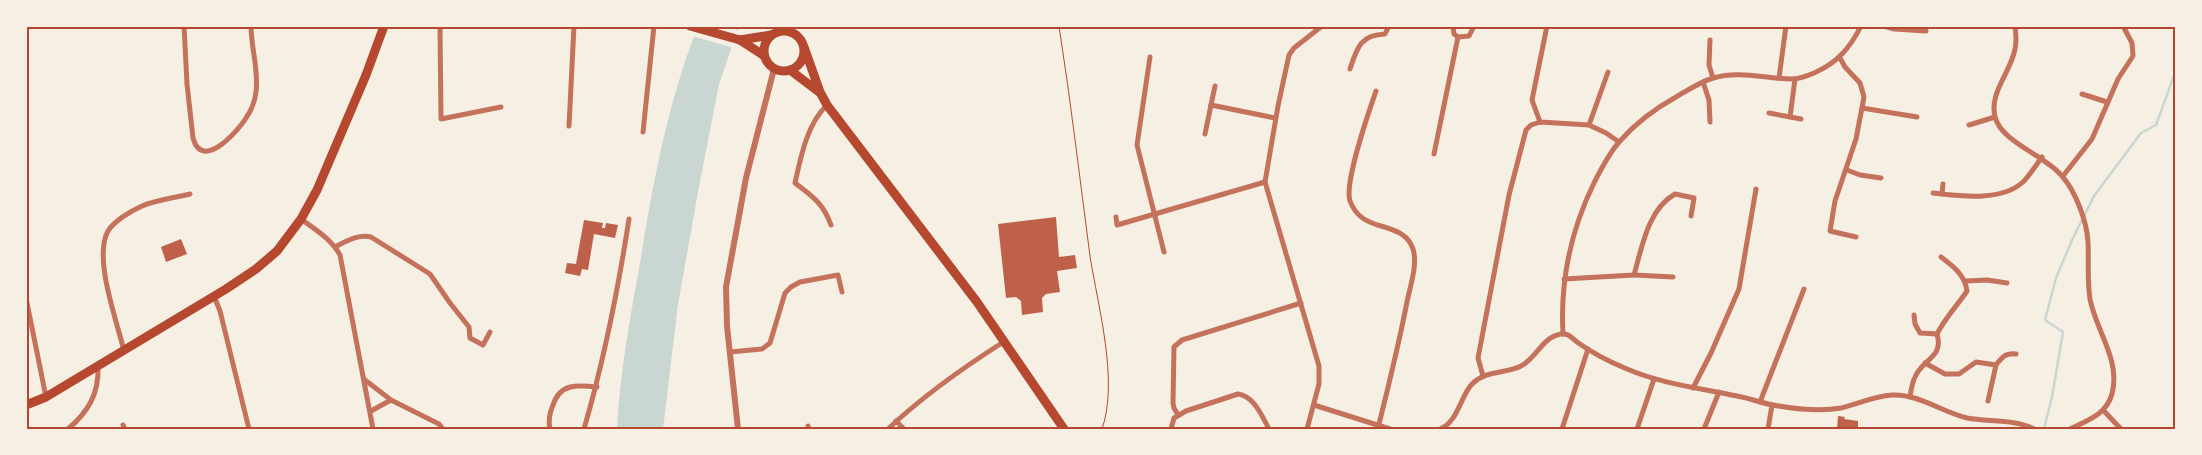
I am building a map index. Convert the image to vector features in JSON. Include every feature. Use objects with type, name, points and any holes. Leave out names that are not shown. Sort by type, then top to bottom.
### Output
[{"type":"main road","points":[[26,405],[46,397],[98,367],[214,296],[256,269],[277,251],[301,220],[321,182],[384,26]]},
{"type":"main road","points":[[690,26],[752,43],[763,55],[769,66],[774,69],[790,70],[820,92]]},
{"type":"main road","points":[[796,26],[820,92],[827,105],[928,235],[1005,340],[1064,429]]},
{"type":"main road","points":[[752,43],[777,31],[790,31],[802,42],[804,53],[800,63],[790,70]]},
{"type":"main road","points":[[763,55],[764,44],[777,31]]},
{"type":"street","points":[[184,26],[187,84],[193,138],[195,145],[200,150],[207,150],[216,149],[232,136],[247,117],[256,94],[250,26]]},
{"type":"street","points":[[440,26],[441,119],[501,107]]},
{"type":"street","points":[[569,126],[574,26]]},
{"type":"street","points":[[643,132],[654,26]]},
{"type":"street","points":[[1307,429],[1318,384],[1319,366],[1265,182],[1289,55],[1294,48],[1322,26]]},
{"type":"street","points":[[1350,69],[1358,46],[1372,35],[1385,34],[1389,26]]},
{"type":"street","points":[[1453,26],[1454,34],[1458,37],[1469,36],[1474,26]]},
{"type":"street","points":[[1540,122],[1532,100],[1547,26]]},
{"type":"street","points":[[1779,78],[1786,26]]},
{"type":"street","points":[[1563,334],[1564,279],[1569,249],[1582,209],[1599,173],[1619,142],[1638,124],[1668,102],[1713,78],[1740,74],[1795,79],[1825,68],[1840,58],[1854,41],[1861,26]]},
{"type":"street","points":[[1884,26],[1894,29],[1926,31]]},
{"type":"street","points":[[2015,26],[2015,50],[1996,93],[1994,104],[1995,117],[1999,127],[2006,135],[2042,158],[2063,176],[2073,193],[2088,238],[2090,300],[2114,369],[2112,394],[2104,411],[2070,429]]},
{"type":"street","points":[[2063,176],[2092,139],[2118,79],[2133,56],[2132,42],[2123,26]]},
{"type":"street","points":[[1434,154],[1458,37]]},
{"type":"street","points":[[1710,40],[1709,65],[1713,78]]},
{"type":"street","points":[[1150,57],[1137,145],[1164,252]]},
{"type":"street","points":[[1840,58],[1860,83],[1864,97],[1856,139],[1835,201],[1830,231],[1856,237]]},
{"type":"street","points":[[738,429],[726,304],[729,267],[748,169],[774,69]]},
{"type":"street","points":[[1589,125],[1608,72]]},
{"type":"street","points":[[1790,117],[1795,79]]},
{"type":"street","points":[[1703,82],[1709,100],[1710,122]]},
{"type":"street","points":[[1205,134],[1215,86]]},
{"type":"street","points":[[1376,91],[1355,163],[1349,189],[1350,200],[1360,217],[1407,237],[1413,250],[1414,265],[1398,348],[1379,424]]},
{"type":"street","points":[[2082,94],[2107,102]]},
{"type":"street","points":[[827,105],[818,114],[807,137],[796,183],[822,205],[832,225]]},
{"type":"street","points":[[1212,105],[1276,118]]},
{"type":"street","points":[[1862,108],[1917,116]]},
{"type":"street","points":[[1769,113],[1801,119]]},
{"type":"street","points":[[1969,125],[1995,117]]},
{"type":"street","points":[[1483,376],[1478,358],[1511,187],[1526,130],[1535,123],[1540,122],[1589,125],[1619,142]]},
{"type":"street","points":[[1933,193],[1986,196],[2008,190],[2022,183],[2042,158]]},
{"type":"street","points":[[1847,170],[1860,175],[1880,178]]},
{"type":"street","points":[[1116,218],[1117,225],[1265,182]]},
{"type":"street","points":[[1942,194],[1943,184]]},
{"type":"street","points":[[1693,388],[1711,353],[1739,288],[1756,189]]},
{"type":"street","points":[[124,351],[103,269],[101,251],[108,230],[124,216],[143,206],[190,194]]},
{"type":"street","points":[[1634,275],[1651,221],[1665,200],[1675,194],[1694,198],[1691,216]]},
{"type":"street","points":[[584,429],[614,312],[630,219]]},
{"type":"street","points":[[301,220],[325,236],[335,247],[343,264],[351,322],[365,380],[373,429]]},
{"type":"street","points":[[335,247],[363,235],[371,237],[430,274],[450,303],[470,327],[470,338],[483,345],[490,332]]},
{"type":"street","points":[[1910,397],[1915,376],[1925,363],[1936,354],[1940,343],[1937,334],[1946,317],[1957,307],[1967,291],[1966,282],[1954,267],[1941,257]]},
{"type":"street","points":[[730,352],[762,349],[770,343],[785,293],[800,282],[838,275],[842,292]]},
{"type":"street","points":[[1564,279],[1634,275],[1673,277]]},
{"type":"street","points":[[1966,282],[1987,280],[2007,283]]},
{"type":"street","points":[[1760,402],[1804,289]]},
{"type":"street","points":[[214,296],[220,311],[249,429]]},
{"type":"street","points":[[26,298],[46,397]]},
{"type":"street","points":[[1178,415],[1173,403],[1174,347],[1182,340],[1301,303]]},
{"type":"street","points":[[1914,315],[1915,324],[1920,332],[1937,334]]},
{"type":"street","points":[[1442,428],[1450,421],[1472,384],[1483,376],[1520,367],[1532,359],[1541,346],[1552,337],[1563,334],[1570,336],[1588,349],[1627,369],[1654,380],[1719,392],[1772,405],[1825,410],[1839,408],[1878,396],[1898,395],[1910,397],[1965,417],[2011,423],[2034,429]]},
{"type":"street","points":[[888,429],[966,366],[1005,340]]},
{"type":"street","points":[[1562,429],[1588,349]]},
{"type":"street","points":[[1988,401],[1996,365],[2002,357],[2008,354],[2016,354]]},
{"type":"street","points":[[1925,363],[1945,374],[1959,374],[1976,362],[1996,365]]},
{"type":"street","points":[[68,429],[82,417],[92,404],[96,389],[98,367]]},
{"type":"street","points":[[365,380],[391,400],[439,424],[443,429]]},
{"type":"street","points":[[1637,429],[1654,380]]},
{"type":"street","points":[[550,429],[550,412],[554,400],[563,389],[580,384],[596,387]]},
{"type":"street","points":[[1704,429],[1719,392]]},
{"type":"street","points":[[1171,429],[1178,415],[1230,396],[1243,395],[1252,400],[1269,429]]},
{"type":"street","points":[[371,411],[391,400]]},
{"type":"street","points":[[1314,405],[1390,429]]},
{"type":"street","points":[[1768,429],[1772,405]]},
{"type":"street","points":[[2104,411],[2121,429]]},
{"type":"street","points":[[1983,420],[1986,429]]},
{"type":"street","points":[[896,421],[904,429]]},
{"type":"path","points":[[1059,26],[1110,379],[1108,413],[1102,429]]},
{"type":"shaded area","points":[[698,26],[739,26],[719,84],[698,192],[678,304],[663,429],[617,429],[620,387],[626,346],[656,172],[678,84]]},
{"type":"pier","points":[[695,26],[725,26],[740,31],[734,48],[692,36]]},
{"type":"building","points":[[1056,217],[1059,257],[1075,255],[1077,268],[1057,271],[1060,292],[1046,294],[1042,298],[1043,312],[1022,315],[1021,301],[1016,297],[1006,298],[998,224]]},
{"type":"building","points":[[584,220],[603,223],[602,228],[605,228],[606,223],[618,225],[615,238],[594,234],[588,270],[582,269],[580,276],[565,273],[567,263],[576,264]]},
{"type":"building","points":[[181,239],[187,254],[166,262],[161,247]]},
{"type":"building","points":[[1838,416],[1858,421],[1858,429],[1837,429]]},
{"type":"waterway","points":[[2044,429],[2052,397],[2063,332],[2045,320],[2056,278],[2094,196],[2141,133],[2156,125],[2176,70]]}]
